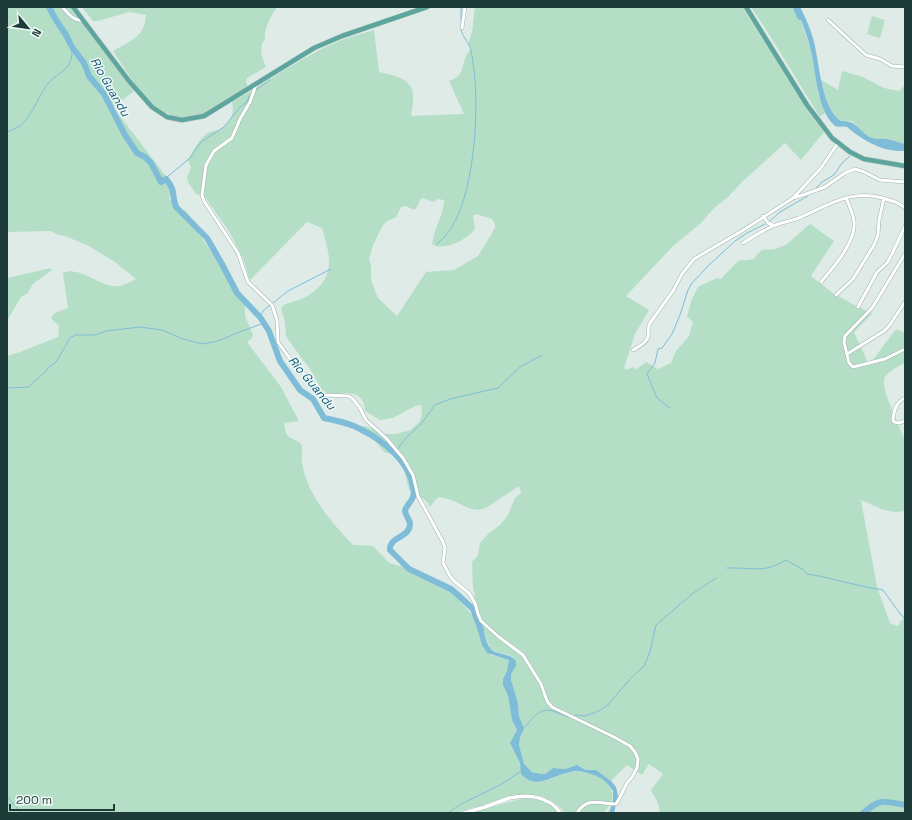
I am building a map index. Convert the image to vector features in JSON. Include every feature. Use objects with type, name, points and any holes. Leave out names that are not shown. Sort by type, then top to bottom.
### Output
[{"type":"main road","points":[[73,7],[129,81],[152,107],[167,117],[182,120],[204,116],[314,48],[342,36],[427,7]]},
{"type":"main road","points":[[746,7],[807,105],[828,133],[850,152],[864,159],[905,166]]},
{"type":"street","points":[[62,7],[73,18],[83,20]]},
{"type":"street","points":[[462,28],[465,7]]},
{"type":"street","points":[[828,20],[866,55],[880,59],[892,66],[905,67]]},
{"type":"street","points":[[256,85],[250,102],[240,119],[232,138],[214,150],[206,165],[202,195],[208,207],[238,252],[248,282],[272,304],[277,320],[278,342],[288,356],[324,395],[348,396],[355,400],[366,420],[386,438],[409,468],[413,475],[418,496],[443,542],[445,548],[443,560],[444,566],[452,579],[469,593],[475,603],[482,621],[523,656],[541,684],[547,700],[552,707],[614,737],[630,746],[635,752],[638,759],[638,768],[627,783],[616,804],[590,802],[582,806],[577,813]]},
{"type":"street","points":[[633,350],[647,340],[648,326],[673,291],[686,268],[694,259],[745,229],[792,198],[821,168],[838,143]]},
{"type":"street","points":[[792,198],[825,187],[845,173],[855,169],[880,180],[905,182]]},
{"type":"street","points":[[743,243],[774,226],[798,218],[846,198],[863,194],[884,198],[905,208]]},
{"type":"street","points":[[821,282],[834,266],[852,238],[854,221],[846,198]]},
{"type":"street","points":[[836,295],[853,279],[874,245],[878,235],[884,198]]},
{"type":"street","points":[[763,216],[768,223],[774,226]]},
{"type":"street","points":[[858,306],[877,272],[887,263],[905,226]]},
{"type":"street","points":[[905,254],[872,308],[844,337],[848,363],[853,367],[870,364],[885,359],[905,349]]},
{"type":"street","points":[[846,354],[889,326],[905,302]]},
{"type":"street","points":[[905,398],[900,400],[897,405],[893,420],[899,423],[905,421]]},
{"type":"street","points":[[464,813],[510,798],[523,796],[550,802],[560,813]]},
{"type":"green space","points":[[7,7],[75,7],[134,91],[113,107],[175,188],[169,198],[177,207],[186,211],[193,220],[199,234],[223,268],[231,287],[245,305],[245,316],[253,335],[247,342],[281,387],[299,421],[284,423],[286,432],[289,437],[299,442],[302,446],[302,460],[305,474],[309,486],[321,507],[336,527],[353,545],[373,546],[389,563],[407,568],[416,576],[449,589],[473,616],[485,650],[491,655],[510,660],[503,679],[503,685],[508,696],[512,720],[517,730],[510,743],[520,766],[532,782],[540,782],[575,772],[592,774],[604,780],[611,790],[612,800],[603,813],[565,813],[557,804],[548,799],[529,795],[508,798],[457,813],[7,813],[7,356],[58,337],[59,326],[51,317],[55,313],[68,308],[63,273],[69,271],[75,272],[115,286],[123,285],[136,279],[115,262],[89,246],[65,236],[51,231],[7,232]]},
{"type":"green space","points":[[82,7],[277,7],[268,23],[265,32],[265,41],[263,41],[261,48],[266,67],[247,78],[246,81],[248,87],[226,102],[203,114],[187,117],[173,116],[160,110],[139,89],[113,51],[136,38],[143,28],[146,15],[129,12],[98,21],[93,21]]},
{"type":"green space","points":[[475,7],[742,7],[824,132],[801,160],[785,143],[743,181],[728,197],[713,209],[701,223],[673,246],[626,296],[649,310],[635,334],[624,368],[627,370],[632,367],[637,369],[646,362],[658,369],[671,363],[676,351],[689,336],[693,322],[687,316],[692,299],[698,287],[717,278],[721,279],[736,263],[741,260],[755,258],[762,250],[775,249],[786,245],[810,224],[834,241],[811,276],[834,294],[872,314],[854,332],[869,365],[896,329],[905,333],[905,363],[889,373],[885,377],[884,382],[890,405],[903,436],[905,436],[905,511],[895,512],[881,509],[861,500],[877,587],[890,623],[898,626],[905,615],[905,813],[659,813],[658,804],[651,790],[663,774],[649,764],[642,775],[627,765],[611,781],[596,770],[586,770],[580,766],[565,769],[553,768],[545,774],[541,774],[532,772],[524,765],[519,745],[520,737],[524,729],[519,716],[518,703],[511,680],[511,674],[516,666],[514,658],[507,654],[498,653],[490,648],[473,605],[475,594],[473,587],[472,562],[478,555],[480,543],[489,533],[500,525],[508,515],[515,498],[521,493],[519,486],[487,507],[479,510],[439,497],[430,507],[424,499],[415,496],[409,489],[404,471],[399,461],[390,454],[384,452],[373,438],[362,434],[355,427],[365,426],[384,434],[396,434],[411,430],[419,422],[422,416],[421,405],[415,406],[393,418],[380,420],[365,411],[364,404],[358,396],[348,393],[330,395],[322,390],[310,369],[286,336],[285,322],[281,309],[283,305],[300,300],[309,295],[318,288],[328,273],[329,256],[322,228],[307,222],[250,280],[243,258],[230,233],[205,197],[196,194],[188,182],[187,177],[191,168],[188,160],[198,143],[206,134],[222,128],[231,119],[233,111],[232,102],[317,51],[347,38],[374,30],[379,72],[394,76],[408,83],[413,93],[411,116],[464,114],[449,81],[459,75],[461,71],[467,54],[471,49],[468,45],[472,32]],"holes":[[[422,198],[434,202],[438,199],[444,200],[444,206],[432,244],[443,246],[462,240],[475,228],[473,217],[476,214],[492,219],[495,224],[495,228],[478,256],[454,270],[426,272],[397,316],[378,298],[371,280],[371,266],[369,259],[373,245],[383,225],[387,221],[396,217],[401,207],[406,206],[414,210]]]},
{"type":"green space","points":[[751,7],[796,7],[811,50],[819,96],[826,112],[820,117],[767,31]]},
{"type":"green space","points":[[872,16],[885,20],[880,38],[867,34]]},
{"type":"green space","points":[[842,71],[863,77],[884,88],[899,91],[905,85],[905,144],[890,139],[868,137],[853,122],[840,120],[835,116],[827,101],[821,80],[838,90]]},
{"type":"green space","points":[[51,268],[52,270],[33,284],[27,294],[21,297],[7,321],[7,278]]},
{"type":"green space","points":[[528,798],[544,801],[561,813],[470,813],[516,800]]},
{"type":"water","points":[[796,7],[800,7],[810,29],[825,96],[829,107],[835,115],[841,121],[847,121],[855,124],[867,136],[876,139],[890,139],[905,144],[905,151],[881,148],[860,137],[847,127],[837,127],[834,125],[828,117],[820,99],[811,51]]},
{"type":"water","points":[[479,622],[483,628],[487,643],[491,649],[497,653],[510,656],[516,661],[516,666],[511,674],[511,680],[518,703],[519,716],[524,729],[520,737],[519,745],[524,764],[532,772],[541,774],[545,774],[553,768],[565,769],[577,765],[586,770],[596,770],[611,781],[616,787],[618,796],[614,813],[609,813],[613,800],[613,791],[604,780],[595,775],[573,771],[537,782],[527,779],[521,774],[520,763],[510,743],[517,730],[512,720],[508,696],[503,685],[503,679],[507,671],[509,660],[487,653],[482,645],[476,624]]},
{"type":"waterway","name":"Rio Guandu","points":[[49,7],[72,47],[84,63],[89,76],[104,94],[125,135],[137,153],[145,157],[151,163],[161,182],[166,179],[172,187],[176,207],[207,238],[237,293],[260,317],[269,331],[280,361],[300,390],[313,399],[324,418],[346,423],[362,430],[387,446],[401,460],[410,476],[414,495],[405,510],[410,522],[409,529],[392,542],[390,550],[409,569],[451,589],[458,595],[473,609],[481,630]]},
{"type":"waterway","points":[[461,7],[461,22]]},
{"type":"waterway","points":[[796,7],[800,17]]},
{"type":"waterway","points":[[437,244],[451,228],[461,208],[467,188],[474,140],[476,115],[474,70],[470,48],[461,29]]},
{"type":"waterway","points":[[7,132],[25,122],[46,86],[68,66],[72,55],[72,47]]},
{"type":"waterway","points":[[256,90],[270,80]]},
{"type":"waterway","points":[[161,182],[190,158],[201,142],[224,127],[240,107],[247,102],[249,96]]},
{"type":"waterway","points":[[816,188],[822,182],[834,175],[842,163],[850,156]]},
{"type":"waterway","points":[[770,221],[780,212],[808,196]]},
{"type":"waterway","points":[[670,408],[657,398],[647,374],[655,363],[658,349],[662,348],[672,334],[688,290],[692,283],[708,266],[735,241],[765,224]]},
{"type":"waterway","points":[[273,303],[288,291],[331,269]]},
{"type":"waterway","points":[[260,317],[263,311],[270,305]]},
{"type":"waterway","points":[[7,388],[28,387],[56,362],[70,338],[75,335],[95,335],[106,331],[140,327],[162,330],[183,339],[203,344],[218,341],[264,323]]},
{"type":"waterway","points":[[397,450],[405,439],[421,424],[435,405],[450,399],[498,388],[520,367],[542,355]]},
{"type":"waterway","points":[[727,568],[757,569],[771,567],[786,560],[802,569],[807,574],[883,590],[901,615],[905,618]]},
{"type":"waterway","points":[[575,715],[585,716],[599,711],[608,705],[630,679],[644,666],[650,652],[656,625],[692,594],[716,578]]},
{"type":"waterway","points":[[524,728],[540,712],[548,710],[568,717]]},
{"type":"waterway","points":[[448,813],[461,804],[500,785],[520,772]]},
{"type":"waterway","points":[[7,796],[21,813]]},
{"type":"waterway","name":"Rio Guandu","points":[[863,813],[874,805],[882,802],[892,802],[905,805]]}]
